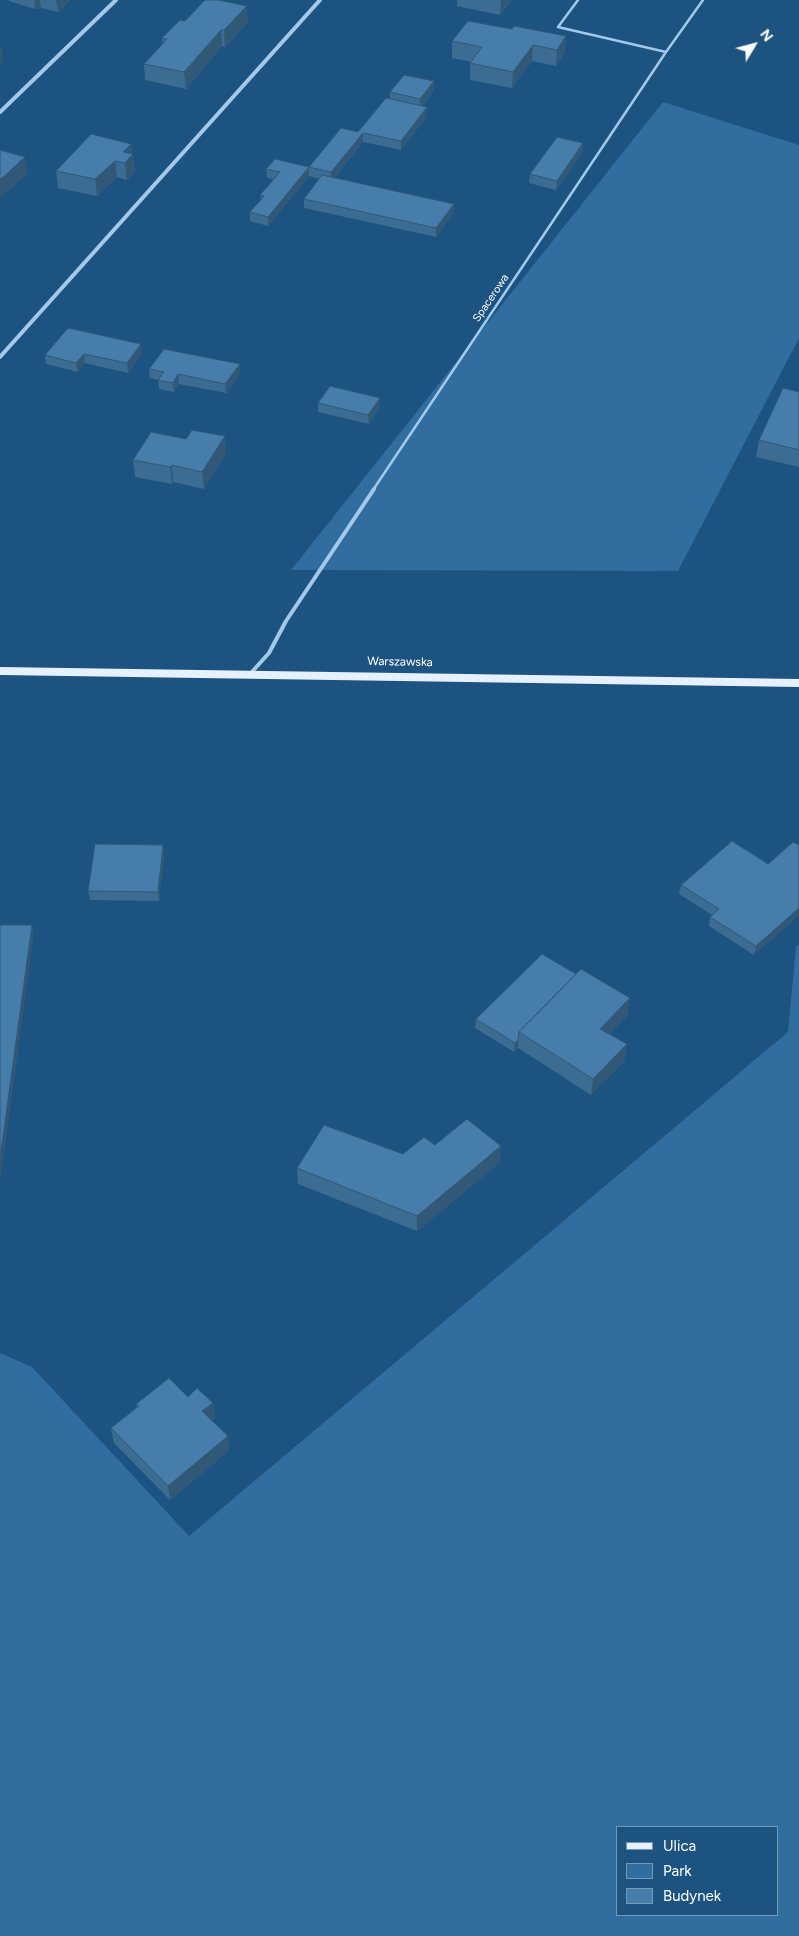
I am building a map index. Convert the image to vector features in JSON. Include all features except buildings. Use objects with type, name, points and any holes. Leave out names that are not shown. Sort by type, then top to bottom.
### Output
[{"type":"main road","name":"Warszawska","points":[[0,671],[799,683]]},
{"type":"street","points":[[0,112],[116,0]]},
{"type":"street","points":[[0,357],[320,0]]},
{"type":"lane","points":[[578,0],[558,27],[666,52]]},
{"type":"lane","name":"Spacerowa","points":[[250,674],[269,652],[286,621],[666,52],[703,0]]},
{"type":"green space","points":[[663,102],[799,145],[799,338],[678,571],[291,570]]},
{"type":"green space","points":[[799,944],[799,1936],[0,1936],[0,1353],[32,1367],[189,1536],[788,1032],[796,947]]}]
